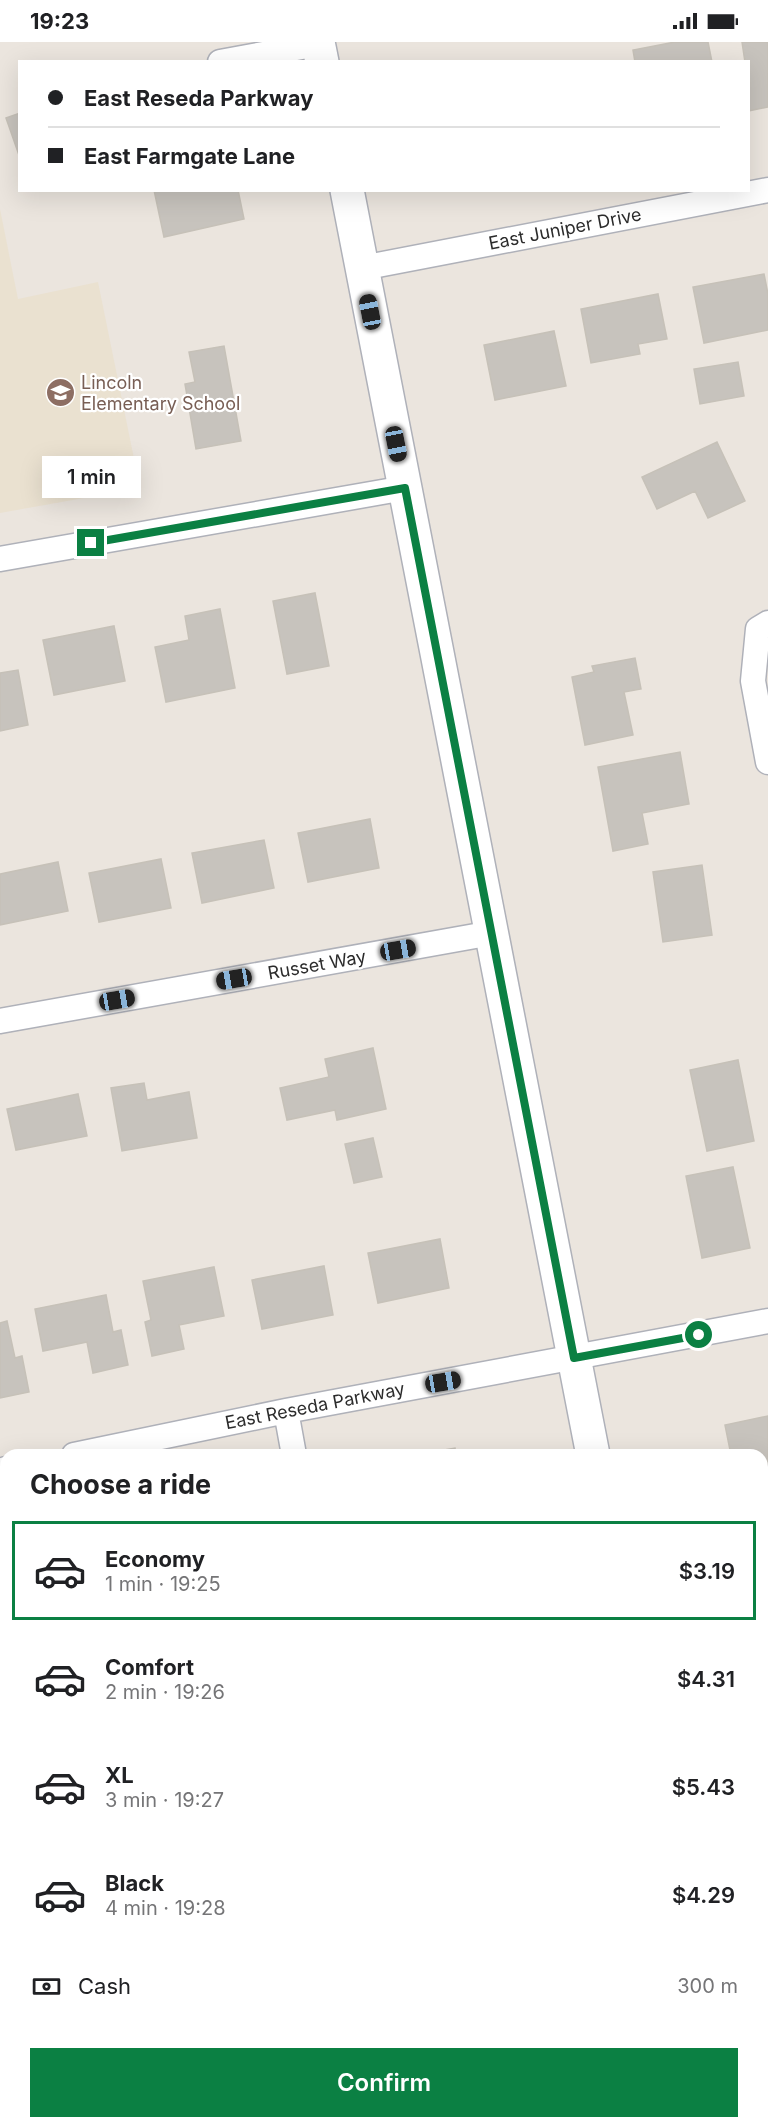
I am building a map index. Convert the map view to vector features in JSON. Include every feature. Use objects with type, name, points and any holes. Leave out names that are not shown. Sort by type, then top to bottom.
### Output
[{"type":"main road","points":[[347,192],[592,1449]]},
{"type":"street","points":[[235,60],[319,49]]},
{"type":"street","name":"East Juniper Drive","points":[[362,268],[768,190]]},
{"type":"street","points":[[0,559],[405,488]]},
{"type":"street","points":[[763,626],[753,681],[768,762]]},
{"type":"street","name":"Russet Way","points":[[0,1021],[492,933]]},
{"type":"street","name":"East Reseda Parkway","points":[[103,1449],[285,1411],[768,1321]]},
{"type":"street","points":[[285,1411],[293,1449]]},
{"type":"shaded area","name":"Lincoln Elementary School","points":[[0,209],[18,299],[98,282],[140,488],[0,513]]},
{"type":"building","points":[[675,42],[708,42],[712,60],[635,60],[633,50]]},
{"type":"building","points":[[742,42],[768,42],[768,107],[750,111],[750,60],[745,60]]},
{"type":"building","points":[[18,114],[18,152],[6,118]]},
{"type":"building","points":[[154,192],[238,192],[244,219],[164,237]]},
{"type":"building","points":[[764,274],[768,294],[768,330],[704,343],[693,287]]},
{"type":"building","points":[[658,294],[667,339],[638,344],[640,354],[591,363],[581,309]]},
{"type":"building","points":[[554,331],[566,386],[495,400],[484,345]]},
{"type":"building","points":[[224,346],[241,441],[196,449],[185,384],[195,382],[189,352]]},
{"type":"building","points":[[738,362],[744,396],[700,404],[694,369]]},
{"type":"building","points":[[717,442],[745,501],[708,518],[695,491],[657,509],[642,477]]},
{"type":"building","points":[[315,593],[329,666],[287,674],[273,601]]},
{"type":"building","points":[[220,609],[235,688],[166,702],[155,647],[189,640],[185,616]]},
{"type":"building","points":[[114,626],[125,681],[54,695],[43,640]]},
{"type":"building","points":[[635,658],[641,689],[624,692],[633,735],[585,745],[572,677],[594,672],[592,666]]},
{"type":"building","points":[[18,670],[28,725],[0,731],[0,673]]},
{"type":"building","points":[[680,752],[689,804],[642,813],[648,844],[613,851],[598,767]]},
{"type":"building","points":[[370,819],[379,868],[308,882],[298,833]]},
{"type":"building","points":[[264,840],[274,888],[202,903],[192,853]]},
{"type":"building","points":[[161,859],[171,908],[99,922],[89,873]]},
{"type":"building","points":[[58,862],[68,911],[0,925],[0,874]]},
{"type":"building","points":[[702,865],[712,935],[663,942],[653,872]]},
{"type":"building","points":[[373,1048],[386,1109],[337,1120],[335,1110],[287,1120],[280,1088],[329,1077],[325,1059]]},
{"type":"building","points":[[738,1060],[754,1141],[707,1151],[690,1070]]},
{"type":"building","points":[[144,1083],[147,1100],[189,1092],[197,1138],[122,1151],[111,1088]]},
{"type":"building","points":[[78,1094],[87,1136],[16,1150],[7,1109]]},
{"type":"building","points":[[373,1138],[382,1177],[354,1183],[345,1144]]},
{"type":"building","points":[[733,1167],[750,1248],[702,1258],[686,1176]]},
{"type":"building","points":[[440,1239],[449,1288],[378,1303],[368,1253]]},
{"type":"building","points":[[324,1266],[333,1315],[262,1329],[252,1280]]},
{"type":"building","points":[[214,1267],[224,1316],[179,1325],[184,1349],[152,1356],[145,1322],[151,1320],[143,1281]]},
{"type":"building","points":[[106,1295],[113,1332],[121,1330],[128,1365],[93,1373],[87,1342],[43,1351],[35,1309]]},
{"type":"building","points":[[7,1321],[15,1358],[22,1356],[29,1392],[0,1398],[0,1323]]},
{"type":"building","points":[[768,1416],[768,1449],[730,1449],[725,1425]]},
{"type":"place","name":"Lincoln Elementary School","points":[[60,393]]},
{"type":"route","points":[[91,543],[405,488],[574,1358],[699,1335]]}]
